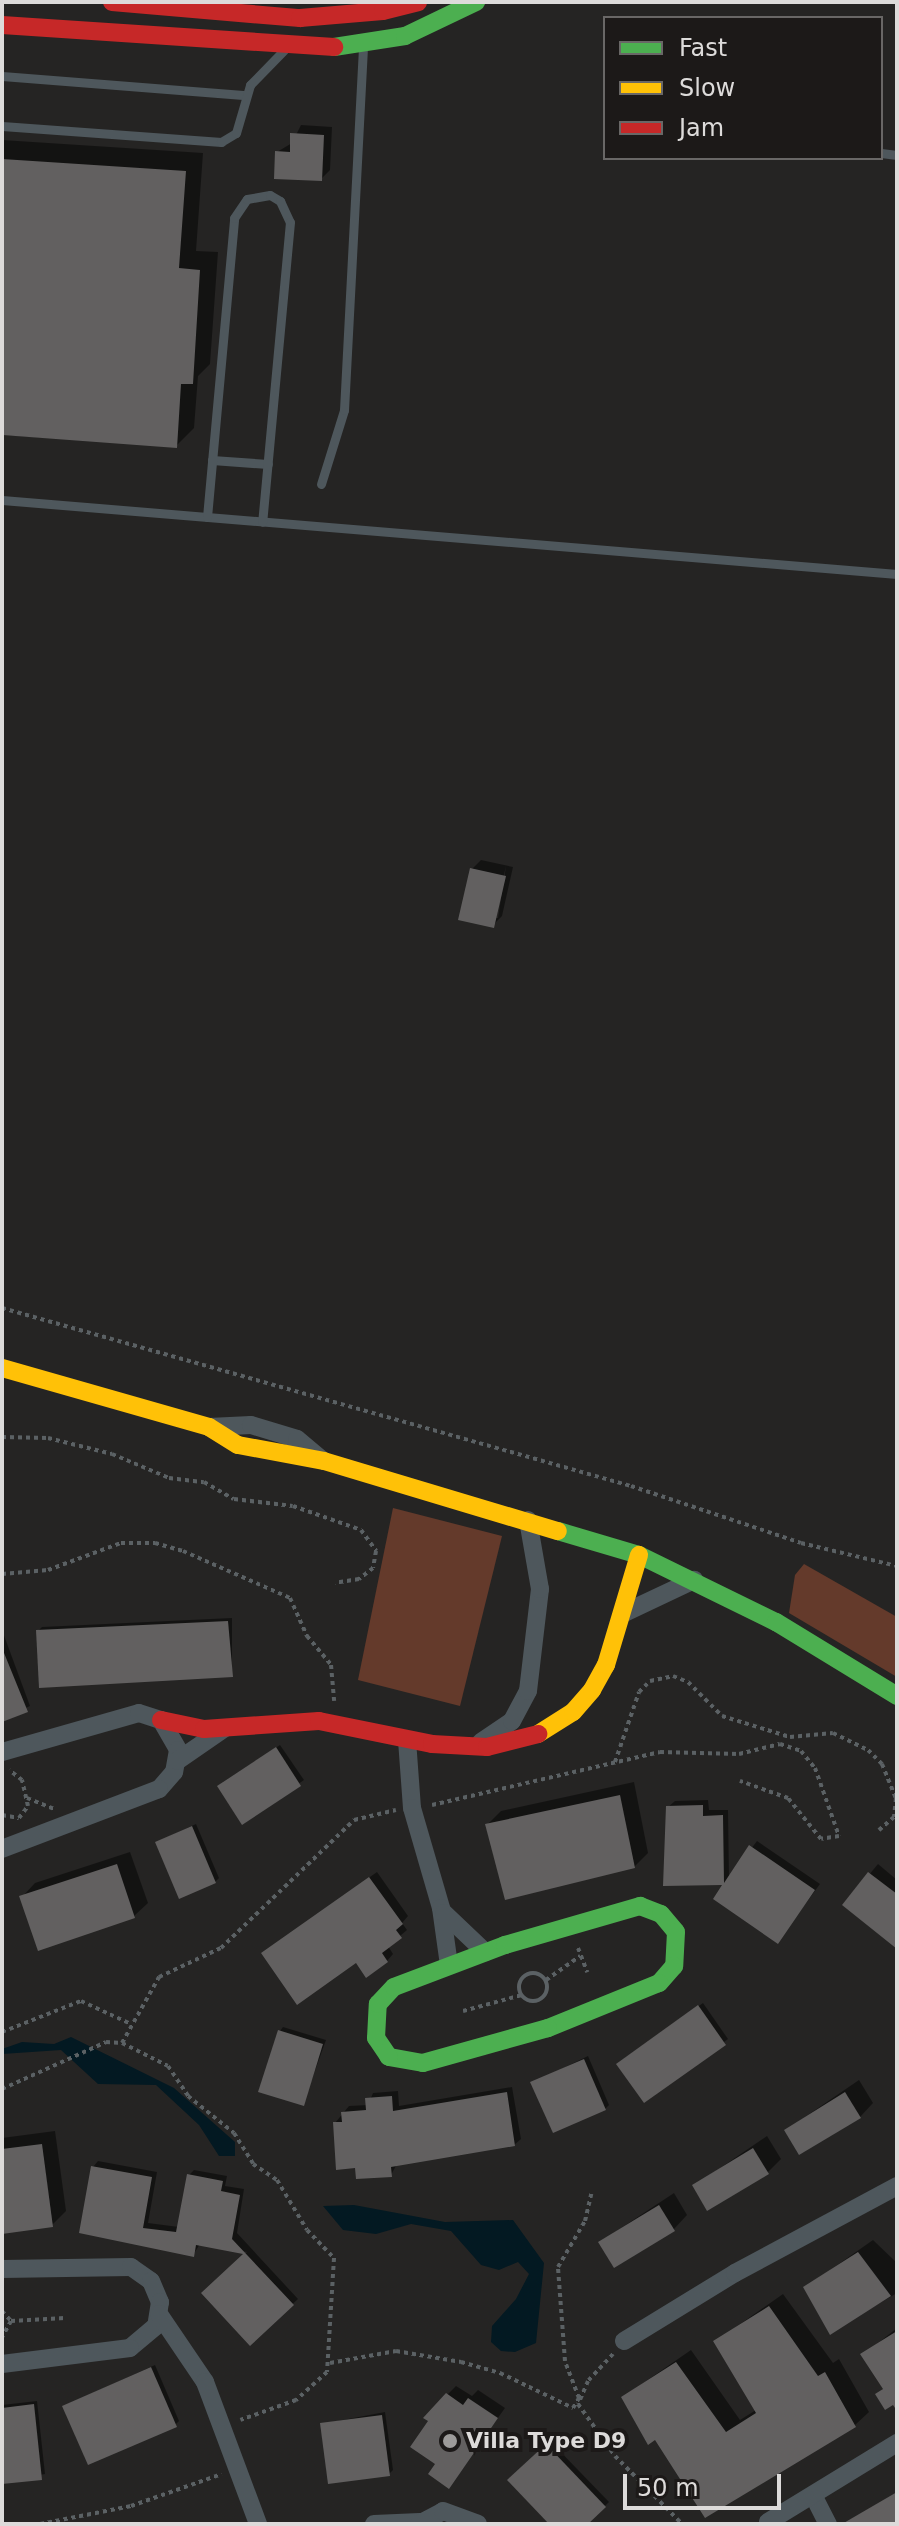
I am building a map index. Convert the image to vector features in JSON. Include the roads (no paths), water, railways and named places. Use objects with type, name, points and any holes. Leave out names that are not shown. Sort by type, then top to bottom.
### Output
[{"type":"street","points":[[112,2],[217,6],[328,17],[418,2]]},
{"type":"street","points":[[2,25],[289,47],[363,46],[405,36],[476,2]]},
{"type":"street","points":[[2,1368],[209,1427],[238,1445],[324,1461],[639,1555],[776,1622],[897,1696]]},
{"type":"street","points":[[465,1746],[498,1733],[522,1706],[531,1676],[540,1589],[528,1520]]},
{"type":"street","points":[[2,1752],[128,1714],[225,1728],[319,1721],[407,1740],[465,1746],[509,1745],[550,1730],[592,1690],[622,1614],[639,1555]]},
{"type":"street","points":[[622,1614],[694,1580]]},
{"type":"street","points":[[522,1706],[550,1730]]},
{"type":"street","points":[[161,1720],[175,1739],[177,1761]]},
{"type":"street","points":[[2,1849],[159,1789],[177,1761],[225,1728]]},
{"type":"street","points":[[407,1740],[412,1808],[441,1908],[449,1965]]},
{"type":"street","points":[[640,1906],[661,1914],[678,1944],[674,1966],[659,1983],[573,2018],[423,2063],[389,2057],[376,2038],[378,2004],[394,1987],[449,1965],[640,1906]]},
{"type":"street","points":[[441,1908],[452,1925],[485,1952]]},
{"type":"street","points":[[624,2341],[735,2273],[897,2186]]},
{"type":"street","points":[[2,2269],[131,2267],[157,2291],[159,2314],[150,2335],[130,2348],[2,2364]]},
{"type":"street","points":[[159,2314],[192,2358],[225,2426],[258,2524]]},
{"type":"street","points":[[768,2522],[897,2443]]},
{"type":"street","points":[[813,2495],[828,2524]]},
{"type":"street","points":[[374,2524],[420,2523],[443,2511],[466,2515],[478,2524]]},
{"type":"lane","points":[[167,39],[217,6]]},
{"type":"lane","points":[[321,484],[344,410],[363,46]]},
{"type":"lane","points":[[2,126],[221,142],[236,133],[246,95],[260,70],[289,47]]},
{"type":"lane","points":[[2,76],[246,95]]},
{"type":"lane","points":[[207,517],[234,218],[247,199],[270,195],[280,201],[290,222],[262,522]]},
{"type":"lane","points":[[212,460],[268,464]]},
{"type":"lane","points":[[2,500],[897,574]]},
{"type":"water","points":[[71,2037],[174,2088],[235,2142],[235,2156],[219,2156],[199,2125],[156,2085],[98,2084],[61,2050],[2,2054],[2,2049],[22,2042],[54,2044]]},
{"type":"water","points":[[354,2205],[445,2222],[513,2220],[544,2263],[536,2343],[515,2352],[501,2351],[491,2342],[492,2326],[516,2299],[529,2274],[518,2262],[499,2270],[481,2265],[451,2231],[411,2224],[376,2234],[343,2230],[323,2206]]},
{"type":"place","name":"Villa Type D9","points":[[450,2441]]}]
